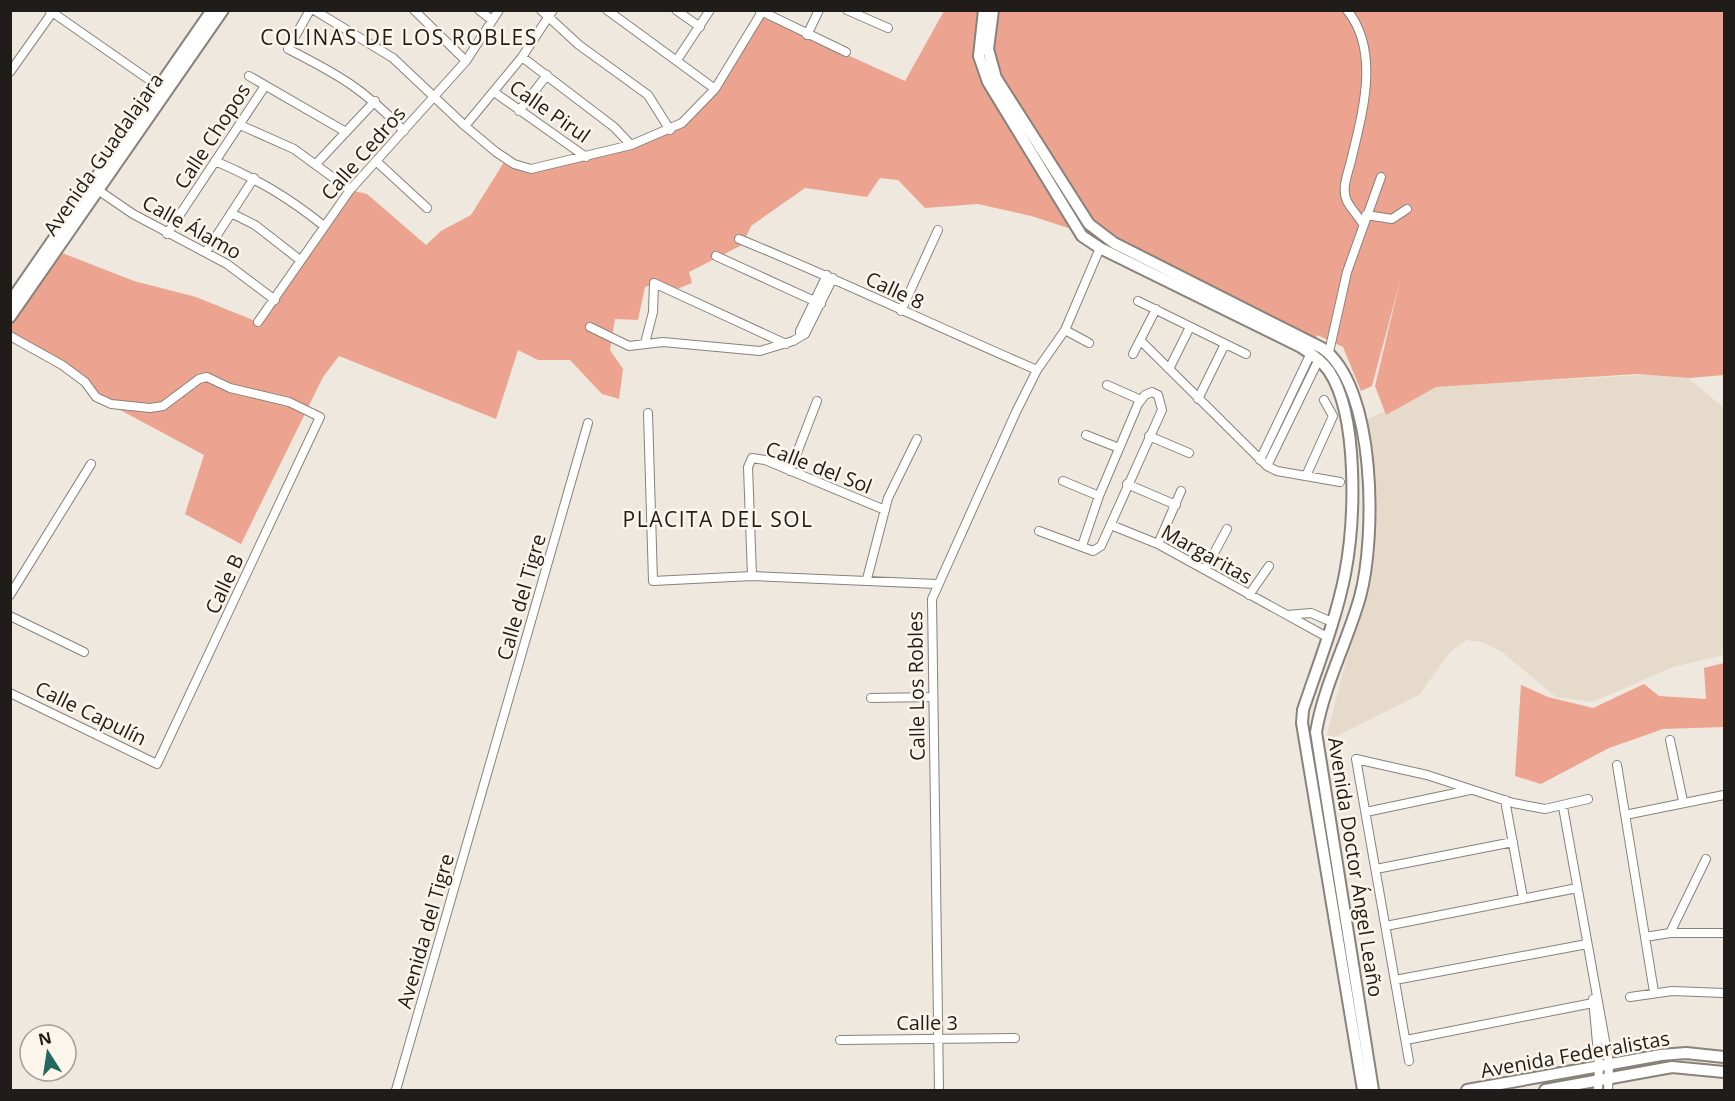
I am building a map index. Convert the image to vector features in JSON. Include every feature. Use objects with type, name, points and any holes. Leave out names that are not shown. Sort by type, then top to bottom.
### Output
[{"type":"street","name":"Avenida Guadalajara","points":[[199,39],[212,10]]},
{"type":"street","name":"Avenida Guadalajara","points":[[10,317],[199,39],[223,10]]},
{"type":"street","points":[[404,131],[375,100],[343,77],[287,48],[312,10],[393,58],[435,95],[465,126],[506,159],[527,168],[542,168],[586,157],[631,145],[670,130],[696,111],[715,88],[761,11],[846,52]]},
{"type":"street","points":[[414,10],[466,61]]},
{"type":"street","points":[[479,10],[492,20]]},
{"type":"street","name":"Calle Cedros","points":[[258,322],[350,190],[466,61],[499,10]]},
{"type":"street","points":[[540,10],[579,45],[648,94],[670,130]]},
{"type":"street","points":[[465,126],[522,57],[553,10]]},
{"type":"street","points":[[607,10],[715,88]]},
{"type":"street","points":[[676,10],[700,27]]},
{"type":"street","points":[[677,60],[710,10]]},
{"type":"street","points":[[807,35],[819,10]]},
{"type":"street","points":[[846,10],[888,28]]},
{"type":"street","points":[[984,10],[980,56],[988,82],[1079,233],[1100,248],[1315,356]]},
{"type":"street","points":[[993,10],[988,48],[996,78],[1089,224],[1114,243],[1329,352],[1340,295],[1382,177]]},
{"type":"street","points":[[1347,10],[1364,38],[1366,74],[1361,119],[1346,183],[1347,202],[1365,220],[1392,219],[1407,209]]},
{"type":"street","points":[[10,72],[52,11],[164,90]]},
{"type":"street","points":[[522,57],[614,127],[631,145]]},
{"type":"street","points":[[519,111],[547,75]]},
{"type":"street","points":[[249,76],[346,132]]},
{"type":"street","name":"Calle Chopos","points":[[167,234],[265,86]]},
{"type":"street","name":"Calle Pirul","points":[[494,92],[586,157]]},
{"type":"street","points":[[316,164],[375,100]]},
{"type":"street","points":[[240,125],[294,148],[350,190]]},
{"type":"street","points":[[215,161],[286,195],[324,225]]},
{"type":"street","points":[[375,161],[427,208]]},
{"type":"street","points":[[206,252],[254,178]]},
{"type":"street","name":"Avenida Guadalajara","points":[[10,302],[96,188]]},
{"type":"street","name":"Calle Álamo","points":[[96,188],[167,234],[206,252],[275,300]]},
{"type":"street","points":[[231,213],[255,225],[300,260]]},
{"type":"street","points":[[901,311],[938,230]]},
{"type":"street","name":"Calle 8","points":[[739,239],[830,276],[901,311],[1037,370]]},
{"type":"street","name":"Calle Los Robles","points":[[939,1090],[930,619],[932,599],[1037,370],[1065,330],[1100,248]]},
{"type":"street","points":[[716,255],[818,303]]},
{"type":"street","points":[[590,327],[629,346],[645,343],[760,351],[786,344],[805,334],[830,276]]},
{"type":"street","points":[[645,343],[653,312],[651,297],[654,283],[786,344]]},
{"type":"street","points":[[1138,301],[1246,354]]},
{"type":"street","points":[[1133,354],[1156,309]]},
{"type":"street","points":[[1169,369],[1190,327]]},
{"type":"street","points":[[1065,330],[1089,343]]},
{"type":"street","name":"Calle B","points":[[10,336],[62,365],[85,382],[96,397],[111,404],[150,408],[163,406],[200,379],[207,377],[230,388],[289,402],[321,417],[157,764]]},
{"type":"street","points":[[1140,340],[1267,466],[1277,471],[1340,482]]},
{"type":"street","points":[[1198,399],[1225,344]]},
{"type":"street","name":"Avenida Doctor Ángel Leaño","points":[[1329,352],[1349,384],[1363,432],[1370,501],[1369,544],[1359,598],[1320,711],[1316,732],[1373,1090]]},
{"type":"street","points":[[1260,460],[1298,380],[1315,356]]},
{"type":"street","points":[[1267,466],[1306,385],[1315,356]]},
{"type":"street","name":"Avenida Doctor Ángel Leaño","points":[[1315,356],[1337,387],[1347,427],[1353,500],[1345,574],[1303,710],[1302,723],[1362,1090]]},
{"type":"street","points":[[1298,380],[1306,385]]},
{"type":"street","points":[[1107,385],[1141,400]]},
{"type":"street","points":[[1039,531],[1071,545],[1082,546],[1093,551],[1101,546],[1162,404],[1158,395],[1152,392],[1141,400],[1119,448],[1082,546]]},
{"type":"street","points":[[790,471],[817,400]]},
{"type":"street","points":[[1305,476],[1333,416],[1324,400]]},
{"type":"street","points":[[648,413],[654,582],[752,576],[867,579],[937,584]]},
{"type":"street","name":"Calle del Tigre","points":[[486,781],[588,423]]},
{"type":"street","points":[[1086,435],[1119,448]]},
{"type":"street","points":[[1149,436],[1189,453]]},
{"type":"street","name":"Calle del Sol","points":[[867,579],[888,498],[918,439]]},
{"type":"street","name":"Calle del Sol","points":[[752,576],[748,467],[752,458],[765,460],[885,510]]},
{"type":"street","points":[[10,595],[91,464]]},
{"type":"street","points":[[1063,481],[1099,496]]},
{"type":"street","points":[[1127,484],[1176,505]]},
{"type":"street","points":[[1158,544],[1181,492]]},
{"type":"street","name":"Margaritas","points":[[1111,525],[1158,544],[1327,637]]},
{"type":"street","points":[[1204,570],[1227,529]]},
{"type":"street","points":[[1249,595],[1269,566]]},
{"type":"street","name":"Margaritas","points":[[1286,615],[1311,613],[1332,622]]},
{"type":"street","points":[[10,616],[84,652]]},
{"type":"street","name":"Calle Capulín","points":[[10,693],[157,764]]},
{"type":"street","points":[[871,698],[933,697]]},
{"type":"street","points":[[1670,740],[1683,801]]},
{"type":"street","points":[[1410,1061],[1356,759],[1427,775],[1505,800],[1545,809],[1563,807],[1588,799]]},
{"type":"street","points":[[1617,765],[1654,992]]},
{"type":"street","name":"Avenida del Tigre","points":[[396,1090],[486,781]]},
{"type":"street","points":[[1366,812],[1471,789]]},
{"type":"street","points":[[1625,815],[1683,801],[1725,795]]},
{"type":"street","points":[[1505,800],[1523,898]]},
{"type":"street","points":[[1563,807],[1587,944],[1604,1064],[1600,1083],[1608,1090]]},
{"type":"street","points":[[1376,869],[1513,842]]},
{"type":"street","points":[[1670,933],[1706,859]]},
{"type":"street","points":[[1386,926],[1577,888]]},
{"type":"street","points":[[1645,937],[1670,933],[1725,933]]},
{"type":"street","points":[[1395,980],[1587,944]]},
{"type":"street","points":[[1630,997],[1654,992],[1689,990],[1725,993]]},
{"type":"street","points":[[1406,1040],[1595,1000]]},
{"type":"street","name":"Calle 3","points":[[840,1040],[1015,1038]]},
{"type":"street","name":"Avenida Federalistas","points":[[1467,1090],[1604,1064],[1686,1053],[1725,1057]]},
{"type":"street","name":"Avenida Federalistas","points":[[1545,1090],[1600,1083],[1672,1067],[1725,1072]]},
{"type":"shaded area","points":[[944,11],[1724,11],[1724,375],[1690,378],[1637,374],[1436,387],[1386,415],[1375,386],[1400,281],[1372,386],[1361,391],[1343,347],[1317,335],[1316,339],[1109,241],[1031,216],[978,204],[925,208],[898,180],[880,178],[867,197],[805,188],[751,226],[742,245],[689,272],[692,283],[677,289],[657,283],[645,287],[638,320],[615,319],[610,350],[623,369],[619,399],[602,394],[570,360],[538,360],[518,350],[496,419],[339,356],[323,377],[241,544],[185,514],[204,455],[96,397],[85,382],[11,336],[11,317],[57,251],[134,281],[196,297],[258,322],[350,190],[367,194],[426,245],[441,231],[471,215],[506,159],[531,169],[670,130],[715,89],[762,13],[812,39],[905,81]]},
{"type":"shaded area","points":[[1642,375],[1686,376],[1724,408],[1724,655],[1673,667],[1593,702],[1556,697],[1502,652],[1482,642],[1467,640],[1451,651],[1419,695],[1325,742],[1369,572],[1364,421],[1436,387]]},
{"type":"shaded area","points":[[1724,663],[1724,727],[1663,729],[1609,748],[1541,784],[1515,776],[1521,685],[1548,697],[1593,708],[1644,684],[1659,696],[1706,699],[1704,668]]},
{"type":"district","name":"COLINAS DE LOS ROBLES","points":[[399,37]]},
{"type":"district","name":"PLACITA DEL SOL","points":[[718,519]]}]
